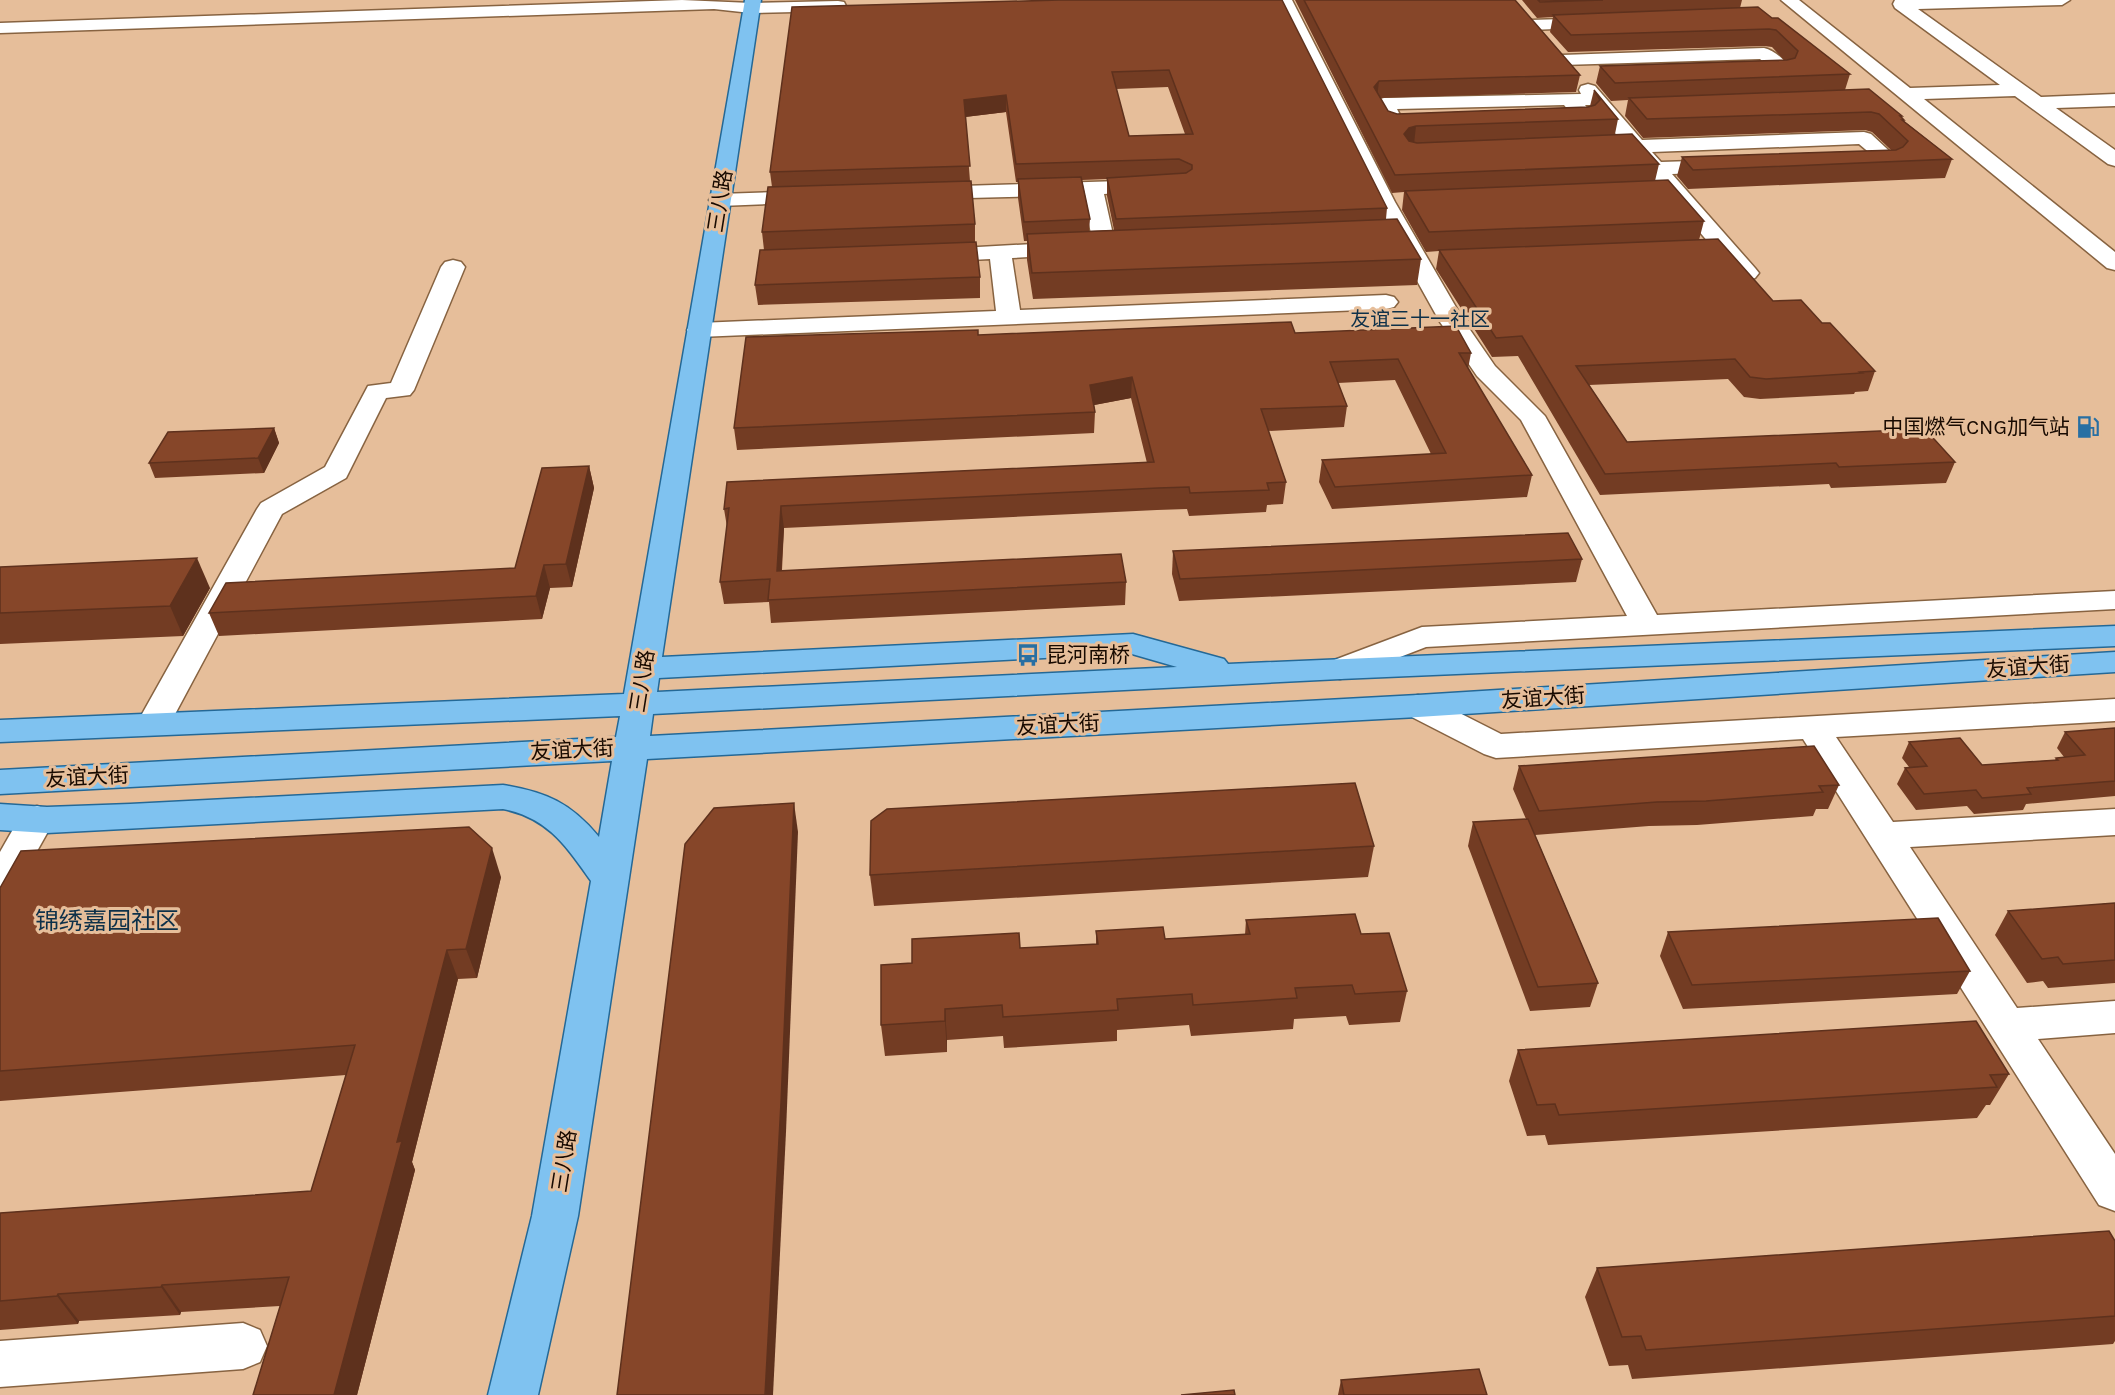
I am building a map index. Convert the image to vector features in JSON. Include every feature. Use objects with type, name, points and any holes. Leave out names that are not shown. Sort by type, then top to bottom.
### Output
[{"type":"main road","name":"三八路","points":[[513,1395],[555,1216],[752,4]]},
{"type":"main road","name":"友谊大街","points":[[0,731],[639,704],[1340,669],[2115,636]]},
{"type":"main road","points":[[645,668],[1133,644],[1244,674]]},
{"type":"main road","name":"友谊大街","points":[[0,782],[1418,706],[2115,662]]},
{"type":"main road","points":[[0,818],[130,818],[503,797],[523,799],[544,807],[566,822],[610,880]]},
{"type":"street","points":[[1284,0],[1396,201],[1392,236],[1430,260],[1470,352],[1485,371],[1532,416],[1648,626]]},
{"type":"street","points":[[1788,0],[1900,96],[2115,263]]},
{"type":"street","points":[[2062,0],[1902,4],[2037,103],[2106,146],[2115,160]]},
{"type":"street","points":[[0,28],[714,4],[857,6]]},
{"type":"street","points":[[1517,8],[1760,288]]},
{"type":"street","points":[[1532,25],[1615,22]]},
{"type":"street","points":[[1562,60],[1764,53],[1782,69],[1576,76]]},
{"type":"street","points":[[1900,96],[2019,90]]},
{"type":"street","points":[[1570,100],[1584,116],[1395,123],[1384,104],[1560,98],[1628,108]]},
{"type":"street","points":[[2037,103],[2115,100]]},
{"type":"street","points":[[1611,144],[1864,138],[1889,160],[1842,161]]},
{"type":"street","points":[[1656,168],[1749,165]]},
{"type":"street","points":[[906,194],[1178,185]]},
{"type":"street","points":[[1092,188],[1105,248]]},
{"type":"street","points":[[1652,191],[1675,190]]},
{"type":"street","points":[[720,200],[836,196]]},
{"type":"street","points":[[917,255],[1129,247]]},
{"type":"street","points":[[1702,249],[1726,248]]},
{"type":"street","points":[[1000,252],[1009,317]]},
{"type":"street","points":[[154,723],[271,509],[336,472],[377,391],[401,390],[453,267]]},
{"type":"street","points":[[699,330],[1386,302]]},
{"type":"street","points":[[1340,669],[1422,637],[2115,600]]},
{"type":"street","points":[[1418,706],[1496,746],[2115,710]]},
{"type":"street","points":[[1812,727],[2115,1191]]},
{"type":"street","points":[[0,884],[37,819]]},
{"type":"street","points":[[1882,836],[2115,822]]},
{"type":"street","points":[[2007,1025],[2115,1017]]},
{"type":"street","points":[[0,1364],[243,1346]]},
{"type":"building","points":[[1061,0],[1282,0],[1387,208],[1116,219],[1107,178],[1186,173],[1192,169],[1192,165],[1179,159],[1016,164],[1006,95],[964,100],[970,166],[770,172],[792,7]],"holes":[[[1169,70],[1193,134],[1129,136],[1112,72]]]},
{"type":"building","points":[[1304,0],[1515,0],[1580,75],[1379,81],[1374,87],[1388,111],[1397,114],[1588,107],[1600,100],[1594,90],[1618,119],[1416,126],[1409,128],[1404,134],[1409,141],[1417,143],[1632,134],[1659,164],[1395,175]]},
{"type":"building","points":[[1538,0],[1603,0],[1540,2]]},
{"type":"building","points":[[1758,7],[1772,18],[1778,18],[1850,74],[1615,83],[1600,66],[1787,60],[1795,58],[1798,51],[1776,30],[1571,35],[1553,15]]},
{"type":"building","points":[[1869,89],[1902,116],[1900,116],[1904,120],[1902,120],[1952,159],[1693,170],[1682,157],[1896,150],[1908,141],[1879,114],[1871,112],[1647,119],[1629,98]]},
{"type":"building","points":[[1081,177],[1090,219],[1024,222],[1018,179]]},
{"type":"building","points":[[1668,180],[1704,221],[1429,232],[1405,191]]},
{"type":"building","points":[[971,181],[975,224],[762,232],[768,187]]},
{"type":"building","points":[[1397,219],[1421,259],[1032,273],[1027,234]]},
{"type":"building","points":[[1718,239],[1773,301],[1801,300],[1822,323],[1830,323],[1875,371],[1766,379],[1750,377],[1735,359],[1576,366],[1627,442],[1925,429],[1955,462],[1839,467],[1836,463],[1605,474],[1522,336],[1496,338],[1439,250]]},
{"type":"building","points":[[976,242],[980,277],[755,285],[760,250]]},
{"type":"building","points":[[1291,322],[1295,333],[1456,326],[1471,353],[1459,353],[1532,475],[1335,487],[1322,460],[1446,453],[1398,359],[1330,362],[1347,406],[1261,409],[1286,482],[1267,483],[1269,490],[1190,493],[1189,487],[1158,488],[781,506],[777,571],[1121,554],[1126,582],[768,600],[770,579],[720,582],[729,508],[724,509],[727,482],[1154,462],[1132,377],[1090,385],[1095,412],[734,428],[746,337],[978,330],[978,335]]},
{"type":"building","points":[[274,428],[258,458],[149,463],[168,432]]},
{"type":"building","points":[[589,466],[566,564],[544,565],[536,596],[209,613],[226,583],[515,568],[542,468]]},
{"type":"building","points":[[1568,533],[1582,559],[1180,579],[1173,551]]},
{"type":"building","points":[[197,558],[170,606],[0,613],[0,567]]},
{"type":"building","points":[[2115,728],[2115,781],[2027,788],[2031,794],[1982,798],[1976,790],[1924,794],[1905,768],[1927,766],[1909,742],[1960,738],[1982,765],[2058,760],[2056,758],[2085,755],[2065,732]]},
{"type":"building","points":[[1814,746],[1839,785],[1819,786],[1823,792],[1706,801],[1657,802],[1539,811],[1519,766]]},
{"type":"building","points":[[1355,783],[1374,846],[870,875],[871,821],[887,809]]},
{"type":"building","points":[[794,803],[765,1395],[617,1395],[685,844],[714,808]]},
{"type":"building","points":[[1528,819],[1598,983],[1538,987],[1473,822]]},
{"type":"building","points":[[469,827],[492,848],[466,949],[447,950],[397,1142],[402,1141],[334,1395],[253,1395],[289,1277],[162,1285],[161,1287],[58,1294],[57,1296],[0,1301],[0,1213],[311,1191],[355,1045],[0,1071],[0,888],[21,851]]},
{"type":"building","points":[[2115,903],[2115,960],[2063,964],[2058,957],[2042,959],[2008,911]]},
{"type":"building","points":[[1355,914],[1361,934],[1389,933],[1407,991],[1355,994],[1352,985],[1295,988],[1297,998],[1193,1005],[1192,994],[1117,999],[1118,1010],[1003,1017],[1002,1005],[945,1009],[945,1021],[881,1025],[881,965],[912,963],[912,939],[1019,933],[1020,948],[1098,944],[1096,931],[1163,927],[1165,939],[1250,934],[1246,920]]},
{"type":"building","points":[[1938,918],[1970,971],[1692,985],[1668,932]]},
{"type":"building","points":[[1976,1021],[2009,1074],[1990,1075],[1997,1087],[1559,1115],[1555,1104],[1537,1105],[1518,1050]]},
{"type":"building","points":[[2109,1231],[2115,1241],[2115,1316],[1646,1350],[1641,1336],[1622,1337],[1597,1268]]},
{"type":"building","points":[[1479,1369],[1487,1395],[1344,1395],[1341,1380]]},
{"type":"building","points":[[1234,1390],[1235,1395],[1181,1395]]},
{"type":"place","name":"中国燃气CNG加气站","points":[[2088,427]]},
{"type":"place","name":"昆河南桥","points":[[1028,655]]},
{"type":"district","name":"友谊三十一社区","points":[[1420,319]]},
{"type":"district","name":"锦绣嘉园社区","points":[[107,921]]}]
